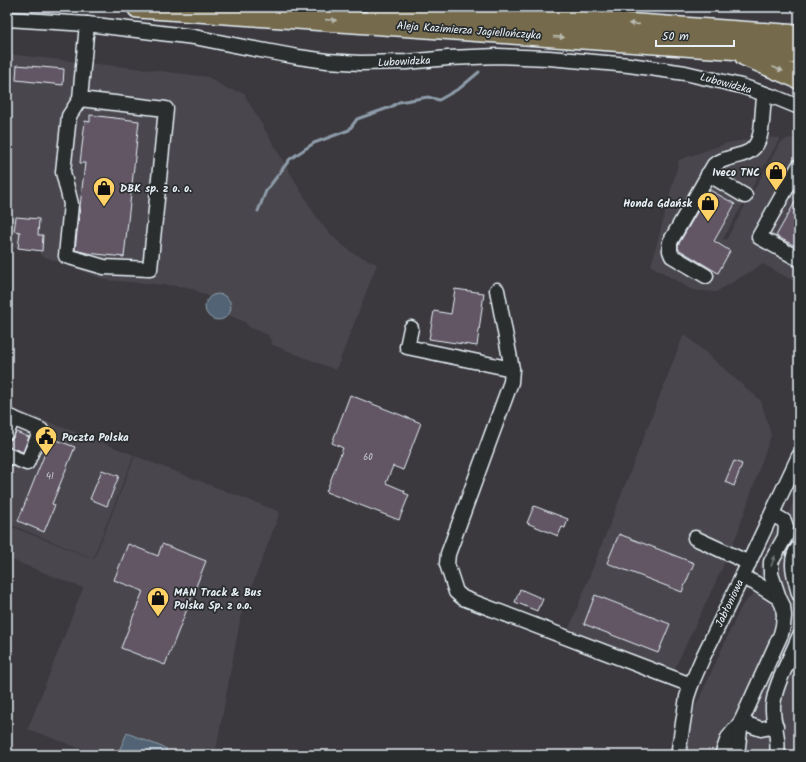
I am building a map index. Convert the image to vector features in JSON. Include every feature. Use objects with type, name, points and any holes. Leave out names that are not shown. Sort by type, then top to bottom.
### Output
[{"type":"highway","name":"Aleja Kazimierza Jagiellończyka","points":[[138,7],[732,49],[758,42]]},
{"type":"highway","name":"Aleja Kazimierza Jagiellończyka","points":[[376,7],[758,42],[797,44]]},
{"type":"highway","points":[[732,49],[799,78]]},
{"type":"street","name":"Lubowidzka","points":[[7,19],[87,24],[194,36],[298,57],[360,63],[407,62],[498,56],[549,58],[613,64],[685,73],[741,86],[799,107]]},
{"type":"street","points":[[80,99],[166,108],[150,269],[104,267],[66,256],[71,204],[63,172],[69,116],[80,99],[87,24]]},
{"type":"street","points":[[706,276],[672,256],[670,251],[670,242],[714,165],[720,161],[747,153],[757,145],[761,134],[762,104],[765,94]]},
{"type":"street","points":[[799,166],[760,237],[799,259]]},
{"type":"street","points":[[708,174],[745,196]]},
{"type":"street","points":[[497,290],[512,369],[511,382],[448,554],[446,564],[456,592],[463,598],[690,685]]},
{"type":"street","points":[[411,328],[407,346],[512,369]]},
{"type":"street","points":[[7,432],[10,417],[41,430],[27,463],[7,455]]},
{"type":"street","name":"Jabłoniowa","points":[[678,755],[690,685],[799,456]]},
{"type":"street","points":[[722,755],[728,738],[741,722],[782,630],[784,616],[783,606],[770,574],[771,562],[785,537],[786,527],[784,521],[772,514]]},
{"type":"street","points":[[695,538],[749,563]]},
{"type":"street","points":[[799,547],[794,555],[792,563],[799,594]]},
{"type":"street","points":[[742,577],[779,598]]},
{"type":"street","points":[[777,755],[779,747],[773,708],[774,696],[799,637]]},
{"type":"street","points":[[741,722],[761,729],[776,726]]},
{"type":"street","points":[[737,755],[741,722]]},
{"type":"shaded area","points":[[7,54],[208,77],[228,89],[245,93],[245,96],[315,215],[329,233],[341,244],[353,253],[377,264],[336,370],[273,345],[268,335],[249,327],[245,322],[229,315],[220,319],[211,317],[206,309],[206,304],[209,298],[208,296],[188,287],[106,280],[40,255],[40,251],[8,246]]},
{"type":"shaded area","name":"Honda Gdańsk","points":[[765,137],[780,138],[723,239],[726,240],[780,143],[789,138],[799,140],[799,284],[763,264],[716,292],[692,290],[651,266],[679,160],[727,143]]},
{"type":"shaded area","points":[[684,334],[761,401],[771,435],[737,534],[674,670],[569,629]]},
{"type":"shaded area","points":[[7,406],[134,455],[93,558],[7,523]]},
{"type":"shaded area","points":[[135,456],[280,512],[241,615],[215,755],[98,755],[28,729],[83,588],[7,558],[7,525],[94,559]]},
{"type":"shaded area","points":[[799,489],[799,755],[685,755],[694,710],[742,605],[755,593],[761,580],[760,566],[773,533],[787,517]]},
{"type":"water","points":[[218,294],[227,298],[231,307],[227,316],[218,320],[209,316],[205,307],[209,298]]},
{"type":"water","points":[[127,733],[167,749],[165,755],[128,755],[119,751]]},
{"type":"building","points":[[17,65],[64,69],[63,85],[16,80]]},
{"type":"building","name":"DBK sp. z o. o.","points":[[90,115],[139,121],[124,257],[87,253],[75,250],[85,163],[80,163],[85,121],[90,122]]},
{"type":"building","name":"Honda Gdańsk","points":[[710,190],[735,204],[714,241],[730,251],[718,273],[678,249],[678,245]]},
{"type":"building","points":[[799,195],[799,248],[776,236]]},
{"type":"building","points":[[16,217],[39,219],[38,235],[43,235],[42,251],[18,248],[20,232],[14,231]]},
{"type":"building","points":[[455,289],[484,293],[477,346],[429,339],[434,311],[451,314]]},
{"type":"building","points":[[350,395],[421,423],[403,470],[393,466],[386,483],[405,491],[404,493],[409,495],[399,520],[326,492],[343,448],[332,443]]},
{"type":"building","points":[[16,432],[29,437],[23,452],[7,446],[8,440],[12,439]]},
{"type":"building","points":[[51,438],[75,447],[52,504],[55,505],[44,532],[18,521]]},
{"type":"building","points":[[734,461],[742,464],[734,486],[725,482]]},
{"type":"building","points":[[102,470],[119,476],[107,506],[90,499]]},
{"type":"building","points":[[534,506],[568,519],[565,528],[562,527],[558,536],[527,523]]},
{"type":"building","points":[[619,534],[694,563],[682,592],[607,563]]},
{"type":"building","name":"MAN Track & Bus Polska Sp. z o.o.","points":[[128,544],[158,556],[162,544],[206,561],[165,665],[121,648],[143,591],[114,580]]},
{"type":"building","points":[[520,589],[543,599],[537,611],[515,602]]},
{"type":"building","points":[[595,595],[670,624],[658,653],[584,624]]},
{"type":"waterway","points":[[258,211],[266,191],[290,159],[314,143],[349,130],[357,119],[391,107],[399,102],[428,97],[439,100],[460,88],[479,72]]},
{"type":"place","name":"Iveco TNC","points":[[776,192]]},
{"type":"place","name":"DBK sp. z o. o.","points":[[104,208]]},
{"type":"place","name":"Honda Gdańsk","points":[[708,222]]},
{"type":"place","name":"Poczta Polska","points":[[46,456]]},
{"type":"place","name":"MAN Track & Bus Polska Sp. z o.o.","points":[[158,618]]}]
